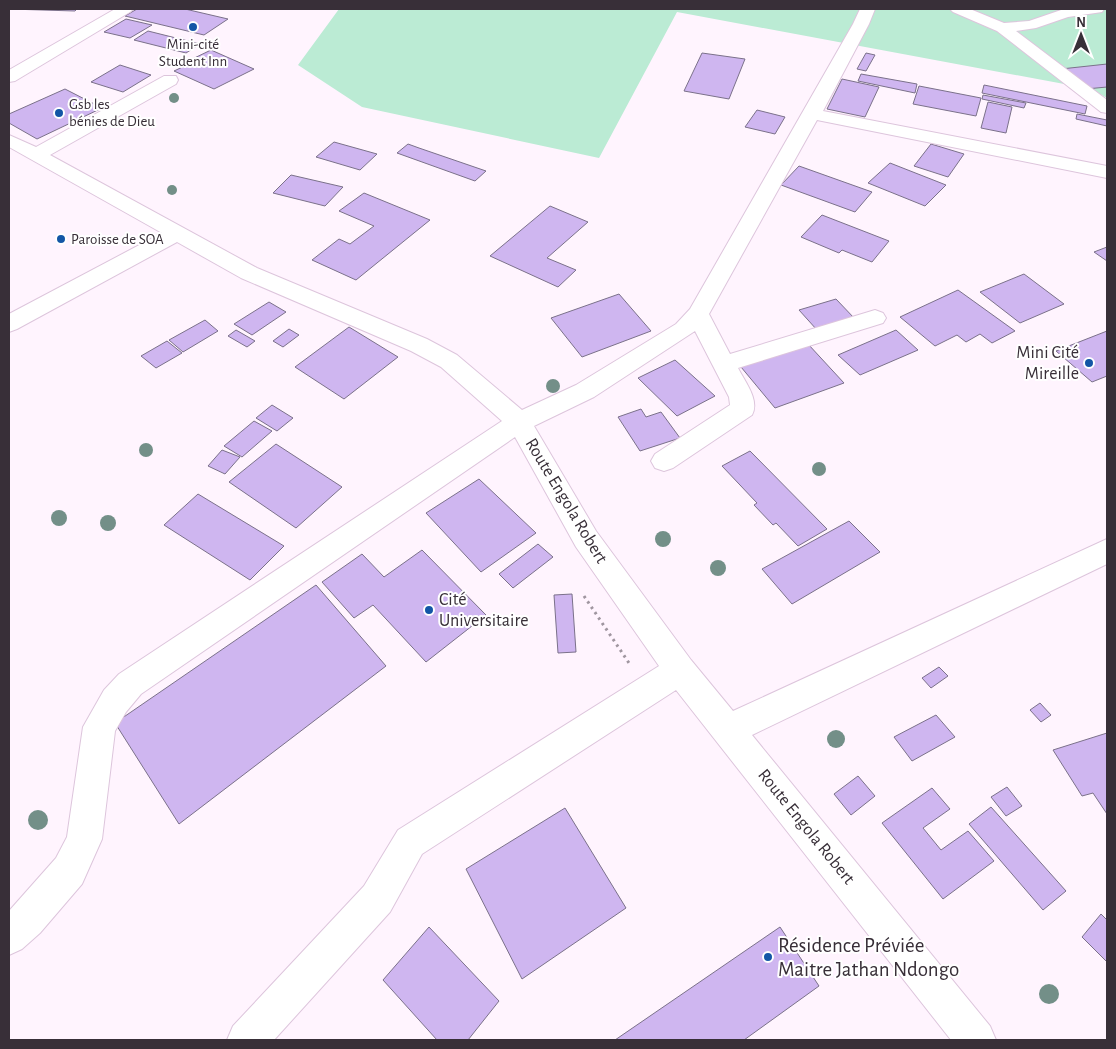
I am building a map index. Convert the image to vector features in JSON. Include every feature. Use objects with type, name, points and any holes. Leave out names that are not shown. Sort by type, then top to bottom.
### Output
[{"type":"street","points":[[9,77],[125,9]]},
{"type":"street","points":[[9,936],[27,920],[69,871],[84,839],[99,727],[115,701],[130,684],[519,422],[585,391],[684,329],[698,314],[812,114],[861,24],[867,9]]},
{"type":"street","points":[[958,9],[1002,28],[1107,108]]},
{"type":"street","points":[[1002,28],[1031,25],[1065,14],[1097,9]]},
{"type":"street","points":[[36,155],[170,80]]},
{"type":"street","points":[[812,114],[1107,172]]},
{"type":"street","name":"Route Engola Robert","points":[[9,140],[249,273],[419,345],[449,361],[519,422],[586,539],[680,670],[976,1040]]},
{"type":"street","points":[[9,324],[176,234]]},
{"type":"street","points":[[664,461],[743,409],[741,397],[698,314]]},
{"type":"street","points":[[724,364],[875,318]]},
{"type":"street","points":[[727,730],[1107,552]]},
{"type":"street","points":[[246,1040],[377,899],[410,842],[680,670]]},
{"type":"path","points":[[582,591],[591,608],[648,690]]},
{"type":"green space","points":[[339,9],[1107,9],[1107,98],[1091,89],[677,12],[599,158],[362,107],[298,65]]},
{"type":"building","points":[[9,9],[77,9],[75,11]]},
{"type":"building","name":"Mini-cité Student Inn","points":[[137,9],[185,9],[228,19],[204,35],[125,16]]},
{"type":"building","points":[[126,19],[152,25],[130,38],[104,32]]},
{"type":"building","points":[[148,31],[200,44],[186,53],[134,40]]},
{"type":"building","points":[[211,50],[254,69],[214,89],[174,71],[189,64],[186,62]]},
{"type":"building","points":[[702,53],[745,59],[729,99],[684,91]]},
{"type":"building","points":[[866,53],[875,55],[866,71],[857,69]]},
{"type":"building","points":[[1107,64],[1107,87],[1086,89],[1061,69]]},
{"type":"building","points":[[120,65],[151,75],[123,92],[91,82]]},
{"type":"building","points":[[861,74],[917,84],[915,93],[858,81]]},
{"type":"building","points":[[842,79],[879,87],[865,117],[827,109]]},
{"type":"building","points":[[984,85],[1087,106],[1085,114],[982,93]]},
{"type":"building","points":[[919,86],[981,98],[976,116],[913,104]]},
{"type":"building","points":[[65,89],[102,108],[37,139],[9,123],[9,114]]},
{"type":"building","points":[[983,95],[1026,103],[1024,108],[982,99]]},
{"type":"building","points":[[988,102],[1012,107],[1006,133],[981,128]]},
{"type":"building","points":[[757,110],[785,117],[775,134],[745,127]]},
{"type":"building","points":[[1077,114],[1107,120],[1107,126],[1076,119]]},
{"type":"building","points":[[334,142],[377,154],[360,170],[316,157]]},
{"type":"building","points":[[408,144],[486,171],[475,181],[397,153]]},
{"type":"building","points":[[931,144],[964,154],[948,177],[914,166]]},
{"type":"building","points":[[890,163],[946,185],[925,206],[868,183]]},
{"type":"building","points":[[799,166],[872,192],[855,212],[781,185]]},
{"type":"building","points":[[291,175],[343,187],[325,206],[273,193]]},
{"type":"building","points":[[364,193],[430,220],[356,280],[312,260],[339,239],[350,244],[374,226],[339,211]]},
{"type":"building","points":[[550,206],[588,222],[547,258],[576,270],[558,287],[490,256]]},
{"type":"building","points":[[822,215],[889,241],[872,262],[842,250],[839,253],[801,237]]},
{"type":"building","points":[[1107,247],[1107,261],[1094,252]]},
{"type":"building","points":[[1024,274],[1064,304],[1020,323],[980,292]]},
{"type":"building","points":[[958,290],[1015,331],[992,343],[980,334],[966,342],[957,335],[935,346],[900,317]]},
{"type":"building","points":[[619,294],[651,331],[582,357],[551,318]]},
{"type":"building","points":[[836,299],[855,319],[817,330],[799,310]]},
{"type":"building","points":[[269,302],[286,312],[252,335],[234,324]]},
{"type":"building","points":[[205,320],[218,331],[183,352],[169,340]]},
{"type":"building","points":[[349,327],[398,357],[344,399],[295,367]]},
{"type":"building","points":[[289,329],[299,335],[283,347],[273,341]]},
{"type":"building","points":[[236,330],[255,341],[247,347],[228,336]]},
{"type":"building","points":[[896,330],[918,350],[860,375],[838,355]]},
{"type":"building","name":"Mini Cité Mireille","points":[[1107,331],[1107,376],[1092,382],[1056,351]]},
{"type":"building","points":[[167,341],[182,353],[156,368],[141,356]]},
{"type":"building","points":[[808,344],[844,383],[775,408],[741,367]]},
{"type":"building","points":[[675,360],[715,396],[677,416],[638,378]]},
{"type":"building","points":[[272,405],[293,418],[277,431],[256,418]]},
{"type":"building","points":[[641,409],[646,417],[661,412],[680,438],[640,451],[618,417]]},
{"type":"building","points":[[254,421],[272,431],[242,457],[224,446]]},
{"type":"building","points":[[276,444],[342,487],[296,528],[229,482]]},
{"type":"building","points":[[222,450],[240,457],[225,474],[208,466]]},
{"type":"building","points":[[750,451],[827,529],[798,546],[776,523],[773,525],[754,505],[757,503],[722,466]]},
{"type":"building","points":[[479,479],[536,533],[481,572],[426,513]]},
{"type":"building","points":[[198,494],[284,546],[250,580],[164,525]]},
{"type":"building","points":[[849,521],[880,552],[792,604],[762,569]]},
{"type":"building","points":[[538,544],[553,557],[513,588],[499,574]]},
{"type":"building","name":"Cité Universitaire","points":[[422,550],[486,615],[426,662],[373,605],[354,618],[322,582],[362,554],[384,577]]},
{"type":"building","points":[[316,585],[386,666],[179,824],[115,723]]},
{"type":"building","points":[[572,594],[576,652],[558,653],[554,595]]},
{"type":"building","points":[[939,667],[948,676],[931,688],[922,678]]},
{"type":"building","points":[[1040,703],[1051,715],[1041,722],[1030,710]]},
{"type":"building","points":[[936,715],[955,737],[912,761],[894,737]]},
{"type":"building","points":[[1107,733],[1107,814],[1093,793],[1082,796],[1053,750]]},
{"type":"building","points":[[858,776],[875,796],[851,815],[834,794]]},
{"type":"building","points":[[1007,787],[1022,806],[1006,816],[991,797]]},
{"type":"building","points":[[932,788],[950,809],[923,828],[941,850],[968,831],[994,861],[943,899],[882,823]]},
{"type":"building","points":[[991,807],[1066,891],[1043,910],[969,824]]},
{"type":"building","points":[[565,808],[626,908],[522,979],[466,869]]},
{"type":"building","points":[[1101,914],[1107,920],[1107,962],[1082,937]]},
{"type":"building","points":[[429,927],[499,1001],[468,1040],[437,1040],[383,980]]},
{"type":"building","name":"Résidence Préviée Maitre Jathan Ndongo","points":[[780,927],[819,986],[744,1040],[615,1040]]},
{"type":"place","name":"Mini-cité Student Inn","points":[[193,27]]},
{"type":"place","name":"Gsb les bénies de Dieu","points":[[59,113]]},
{"type":"place","name":"Paroisse de SOA","points":[[61,239]]},
{"type":"place","name":"Mini Cité Mireille","points":[[1089,363]]},
{"type":"place","name":"Cité Universitaire","points":[[429,610]]},
{"type":"place","name":"Résidence Préviée Maitre Jathan Ndongo","points":[[768,957]]}]
